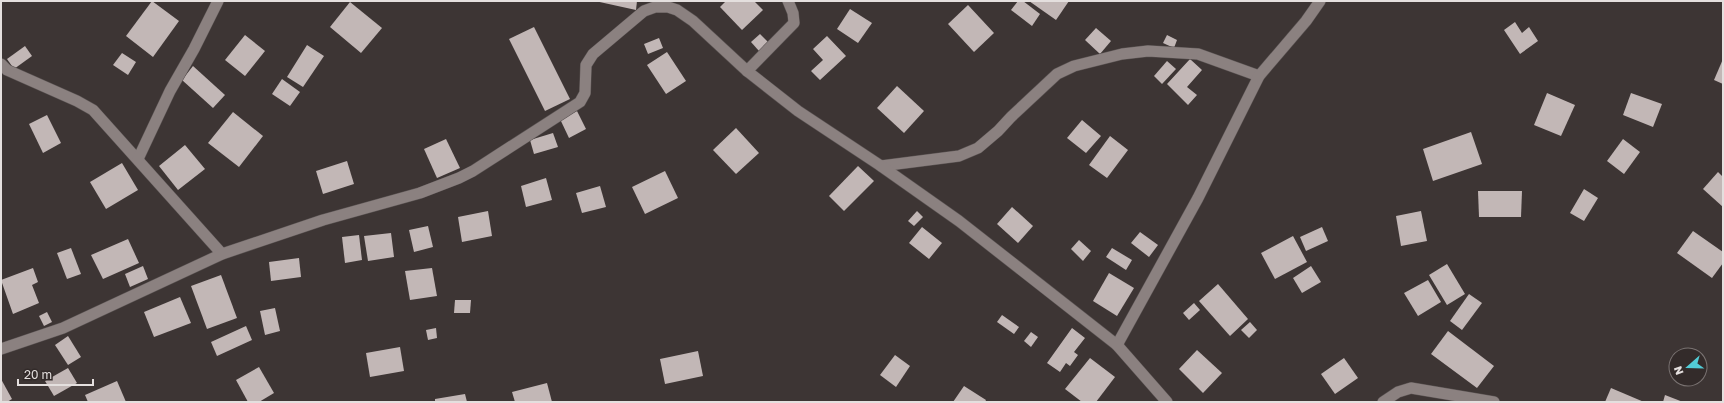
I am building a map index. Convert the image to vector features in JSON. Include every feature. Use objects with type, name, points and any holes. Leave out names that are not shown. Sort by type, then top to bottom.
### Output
[{"type":"street","points":[[138,159],[170,91],[194,49],[218,1]]},
{"type":"street","points":[[747,71],[794,23],[793,13],[788,1]]},
{"type":"street","points":[[1117,345],[1198,198],[1259,76],[1306,21],[1320,1]]},
{"type":"street","points":[[1,350],[63,328],[222,254],[323,220],[420,193],[473,171],[580,102],[585,93],[586,65],[593,54],[644,11],[655,7],[668,7],[693,21],[747,71],[798,111],[881,166],[959,221],[1117,345],[1167,402]]},
{"type":"street","points":[[881,166],[959,156],[978,148],[998,131],[1057,74],[1074,66],[1122,54],[1148,52],[1198,54],[1259,76]]},
{"type":"street","points":[[1,64],[7,70],[77,101],[93,110],[222,254]]},
{"type":"street","points":[[1383,402],[1398,392],[1410,388],[1494,402]]},
{"type":"building","points":[[152,1],[179,21],[153,57],[126,36]]},
{"type":"building","points":[[595,1],[637,1],[636,10]]},
{"type":"building","points":[[726,1],[754,1],[763,10],[742,30],[720,7]]},
{"type":"building","points":[[1018,1],[1023,1],[1040,14],[1032,26],[1011,10]]},
{"type":"building","points":[[1029,1],[1069,1],[1056,20]]},
{"type":"building","points":[[350,2],[382,28],[361,53],[330,27]]},
{"type":"building","points":[[968,5],[994,33],[974,52],[948,24]]},
{"type":"building","points":[[850,9],[872,23],[858,43],[837,29]]},
{"type":"building","points":[[1515,22],[1522,33],[1529,27],[1538,41],[1520,54],[1504,30]]},
{"type":"building","points":[[534,27],[570,99],[545,111],[509,39]]},
{"type":"building","points":[[1096,28],[1111,41],[1100,54],[1085,40]]},
{"type":"building","points":[[760,34],[768,42],[759,51],[751,42]]},
{"type":"building","points":[[245,35],[265,51],[245,76],[225,60]]},
{"type":"building","points":[[1167,35],[1177,40],[1174,48],[1163,43]]},
{"type":"building","points":[[827,36],[846,56],[820,80],[811,71],[823,60],[813,49]]},
{"type":"building","points":[[659,38],[663,48],[648,54],[644,44]]},
{"type":"building","points":[[307,45],[324,56],[303,87],[287,77]]},
{"type":"building","points":[[25,46],[32,56],[14,69],[7,59]]},
{"type":"building","points":[[667,52],[686,81],[666,94],[647,65]]},
{"type":"building","points":[[122,53],[136,62],[128,75],[113,65]]},
{"type":"building","points":[[1190,59],[1202,70],[1187,87],[1197,95],[1188,105],[1167,84]]},
{"type":"building","points":[[1723,59],[1723,84],[1714,80]]},
{"type":"building","points":[[1167,61],[1176,69],[1162,84],[1154,76]]},
{"type":"building","points":[[193,66],[225,95],[213,108],[182,80]]},
{"type":"building","points":[[282,79],[300,92],[290,106],[272,94]]},
{"type":"building","points":[[897,86],[924,111],[904,133],[877,108]]},
{"type":"building","points":[[1547,93],[1575,105],[1561,136],[1534,125]]},
{"type":"building","points":[[1631,93],[1662,104],[1653,127],[1623,115]]},
{"type":"building","points":[[577,111],[586,129],[569,138],[560,119]]},
{"type":"building","points":[[233,112],[263,136],[239,167],[208,143]]},
{"type":"building","points":[[47,115],[61,143],[43,153],[29,124]]},
{"type":"building","points":[[1082,120],[1101,136],[1086,153],[1067,138]]},
{"type":"building","points":[[736,128],[759,153],[736,174],[713,150]]},
{"type":"building","points":[[1471,132],[1482,164],[1433,181],[1423,149]]},
{"type":"building","points":[[553,133],[558,147],[534,154],[530,140]]},
{"type":"building","points":[[1110,136],[1128,150],[1107,178],[1089,165]]},
{"type":"building","points":[[446,139],[460,168],[437,178],[424,149]]},
{"type":"building","points":[[1623,139],[1640,152],[1624,174],[1607,161]]},
{"type":"building","points":[[185,145],[205,169],[178,190],[159,166]]},
{"type":"building","points":[[347,161],[354,184],[323,194],[316,171]]},
{"type":"building","points":[[122,163],[138,190],[106,209],[90,182]]},
{"type":"building","points":[[858,166],[874,181],[844,211],[829,196]]},
{"type":"building","points":[[665,171],[678,198],[645,214],[632,187]]},
{"type":"building","points":[[1718,172],[1723,177],[1723,207],[1703,189]]},
{"type":"building","points":[[546,178],[552,200],[526,207],[521,186]]},
{"type":"building","points":[[600,186],[606,207],[582,213],[576,193]]},
{"type":"building","points":[[1584,189],[1598,198],[1584,221],[1570,213]]},
{"type":"building","points":[[1478,191],[1522,191],[1521,217],[1479,217]]},
{"type":"building","points":[[1012,207],[1033,226],[1018,243],[997,224]]},
{"type":"building","points":[[488,211],[492,236],[462,242],[458,217]]},
{"type":"building","points":[[917,211],[923,217],[914,226],[908,221]]},
{"type":"building","points":[[1421,211],[1427,241],[1401,246],[1396,216]]},
{"type":"building","points":[[428,226],[433,247],[414,252],[409,230]]},
{"type":"building","points":[[922,227],[942,243],[929,259],[909,243]]},
{"type":"building","points":[[1322,227],[1328,241],[1306,251],[1300,237]]},
{"type":"building","points":[[1693,231],[1723,252],[1723,263],[1712,278],[1677,253]]},
{"type":"building","points":[[1140,232],[1158,245],[1149,257],[1131,243]]},
{"type":"building","points":[[391,233],[394,257],[368,261],[364,236]]},
{"type":"building","points":[[359,235],[362,260],[345,263],[342,237]]},
{"type":"building","points":[[1293,236],[1307,262],[1275,279],[1261,253]]},
{"type":"building","points":[[128,239],[139,263],[103,279],[91,255]]},
{"type":"building","points":[[1079,240],[1091,251],[1083,261],[1071,249]]},
{"type":"building","points":[[71,248],[81,274],[67,279],[57,253]]},
{"type":"building","points":[[1112,248],[1132,260],[1126,270],[1106,257]]},
{"type":"building","points":[[299,258],[301,277],[271,281],[269,262]]},
{"type":"building","points":[[1447,264],[1465,294],[1447,305],[1429,275]]},
{"type":"building","points":[[143,266],[148,279],[130,287],[125,274]]},
{"type":"building","points":[[1311,266],[1321,282],[1302,293],[1293,278]]},
{"type":"building","points":[[33,268],[38,282],[32,285],[39,303],[13,314],[1,280]]},
{"type":"building","points":[[432,268],[437,296],[410,300],[405,271]]},
{"type":"building","points":[[1109,273],[1134,288],[1117,316],[1093,301]]},
{"type":"building","points":[[221,275],[237,318],[207,329],[191,286]]},
{"type":"building","points":[[1428,280],[1441,302],[1418,316],[1404,293]]},
{"type":"building","points":[[1218,284],[1248,319],[1230,336],[1199,301]]},
{"type":"building","points":[[1469,294],[1482,303],[1462,330],[1450,321]]},
{"type":"building","points":[[180,297],[191,323],[154,337],[144,312]]},
{"type":"building","points":[[455,300],[471,300],[470,313],[454,313]]},
{"type":"building","points":[[1194,303],[1200,310],[1189,320],[1183,313]]},
{"type":"building","points":[[275,308],[280,331],[265,335],[260,311]]},
{"type":"building","points":[[47,312],[52,322],[44,326],[39,316]]},
{"type":"building","points":[[1002,315],[1019,327],[1014,334],[997,322]]},
{"type":"building","points":[[1250,322],[1257,330],[1249,338],[1241,330]]},
{"type":"building","points":[[246,326],[252,340],[217,356],[211,342]]},
{"type":"building","points":[[436,328],[437,338],[428,340],[426,330]]},
{"type":"building","points":[[1072,328],[1085,338],[1074,352],[1078,355],[1070,366],[1066,363],[1060,372],[1047,363]]},
{"type":"building","points":[[1448,331],[1494,366],[1477,388],[1431,354]]},
{"type":"building","points":[[1031,332],[1038,337],[1031,347],[1024,341]]},
{"type":"building","points":[[68,336],[81,357],[68,365],[55,345]]},
{"type":"building","points":[[400,347],[404,371],[370,377],[366,353]]},
{"type":"building","points":[[1197,350],[1222,373],[1203,393],[1179,369]]},
{"type":"building","points":[[698,351],[703,376],[665,384],[660,359]]},
{"type":"building","points":[[895,355],[910,366],[896,387],[880,375]]},
{"type":"building","points":[[1090,358],[1115,377],[1096,402],[1082,402],[1065,389]]},
{"type":"building","points":[[1344,358],[1358,378],[1335,394],[1321,374]]},
{"type":"building","points":[[259,367],[274,393],[259,402],[248,402],[236,380]]},
{"type":"building","points":[[68,368],[77,383],[54,396],[45,381]]},
{"type":"building","points":[[1,379],[12,399],[7,402],[1,402]]},
{"type":"building","points":[[117,381],[126,402],[88,402],[85,395]]},
{"type":"building","points":[[547,383],[552,402],[515,402],[512,392]]},
{"type":"building","points":[[964,386],[986,400],[985,402],[953,402]]},
{"type":"building","points":[[1611,388],[1644,402],[1605,402]]},
{"type":"building","points":[[465,394],[467,402],[435,402],[435,399]]},
{"type":"building","points":[[1665,395],[1683,402],[1663,402]]}]
